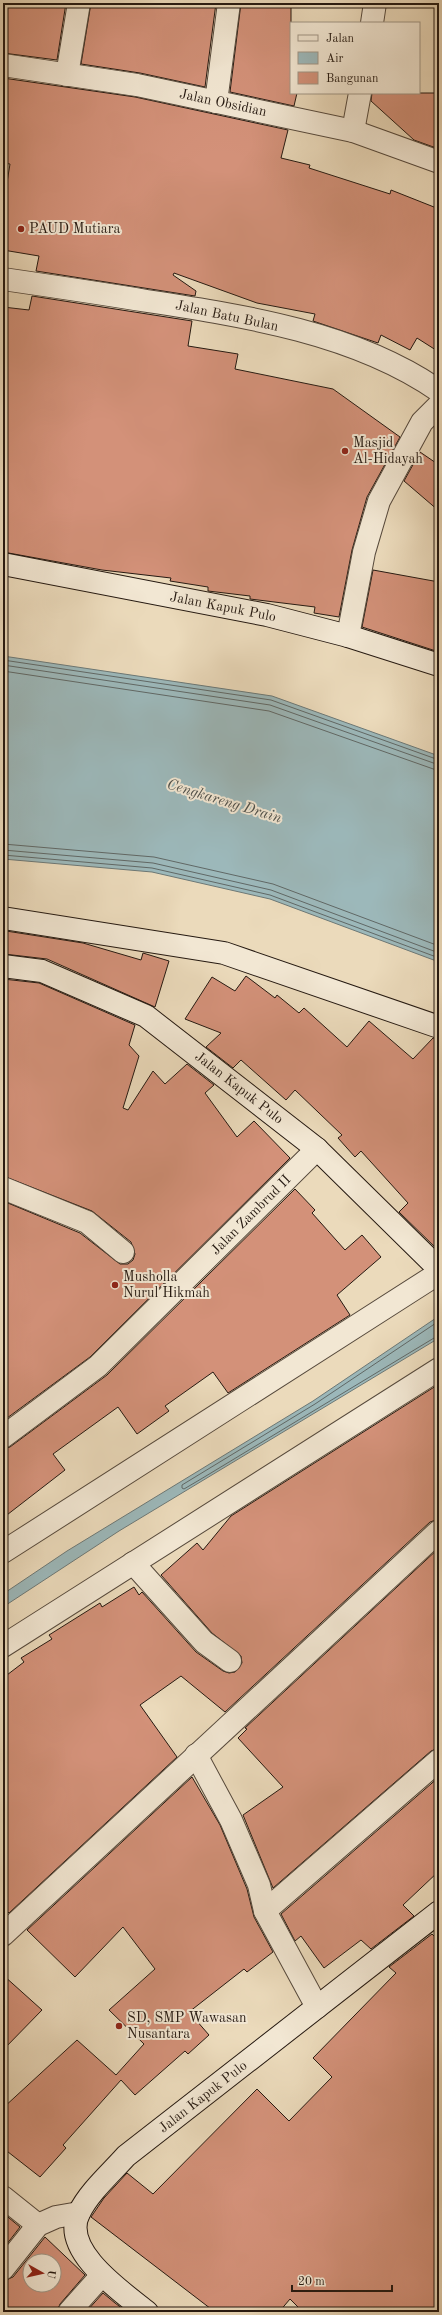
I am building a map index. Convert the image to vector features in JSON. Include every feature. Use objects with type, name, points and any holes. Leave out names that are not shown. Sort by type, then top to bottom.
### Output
[{"type":"street","points":[[67,75],[79,3]]},
{"type":"street","points":[[216,102],[230,3]]},
{"type":"street","points":[[372,22],[375,3]]},
{"type":"street","name":"Jalan Obsidian","points":[[3,65],[137,85],[353,131],[439,162]]},
{"type":"street","points":[[353,131],[360,94]]},
{"type":"street","name":"Jalan Batu Bulan","points":[[3,279],[226,313],[343,342],[418,376],[439,391]]},
{"type":"street","points":[[348,636],[364,552],[379,501],[422,422],[439,404]]},
{"type":"street","name":"Jalan Kapuk Pulo","points":[[3,564],[267,615],[348,636],[439,665]]},
{"type":"street","points":[[3,918],[224,953],[439,1027]]},
{"type":"street","name":"Jalan Kapuk Pulo","points":[[3,966],[42,971],[146,1016],[317,1149],[439,1269]]},
{"type":"street","name":"Jalan Zambrud II","points":[[3,1437],[98,1366],[317,1149]]},
{"type":"street","points":[[3,1188],[87,1222],[122,1252]]},
{"type":"street","points":[[3,1552],[439,1273]]},
{"type":"street","points":[[3,1646],[439,1369]]},
{"type":"street","points":[[3,1935],[439,1531]]},
{"type":"street","points":[[132,1563],[204,1642],[230,1661]]},
{"type":"street","points":[[196,1755],[231,1820],[258,1885],[265,1911],[318,2007]]},
{"type":"street","points":[[265,1911],[439,1760]]},
{"type":"street","name":"Jalan Kapuk Pulo","points":[[147,2312],[102,2275],[83,2251],[75,2233],[79,2213],[97,2188],[126,2156],[439,1912]]},
{"type":"street","points":[[3,2197],[38,2225]]},
{"type":"street","points":[[3,2269],[38,2225],[56,2217],[79,2213]]},
{"type":"street","points":[[70,2312],[102,2275]]},
{"type":"water","name":"Cengkareng Drain","points":[[3,656],[272,696],[439,756],[439,962],[270,899],[152,872],[3,859]]},
{"type":"water","points":[[439,1316],[439,1338],[119,1531],[3,1607],[3,1594],[67,1551],[313,1401]]},
{"type":"building","points":[[3,3],[66,3],[57,60],[3,53]]},
{"type":"building","points":[[91,3],[216,3],[205,87],[140,73],[81,64]]},
{"type":"building","points":[[241,3],[291,3],[290,94],[297,94],[294,106],[230,92]]},
{"type":"building","points":[[3,78],[135,97],[288,130],[281,158],[310,165],[309,168],[390,194],[391,190],[439,209],[439,352],[417,338],[410,350],[381,335],[378,343],[313,321],[315,314],[257,303],[174,273],[173,275],[196,291],[195,296],[36,271],[39,256],[3,250],[3,207],[10,164],[3,163]]},
{"type":"building","points":[[439,93],[439,149],[414,140],[371,101],[372,94]]},
{"type":"building","points":[[32,296],[192,321],[188,346],[238,354],[235,369],[333,389],[400,437],[367,497],[352,550],[339,617],[314,613],[315,607],[250,599],[250,596],[208,591],[208,587],[170,581],[171,578],[102,570],[3,552],[3,307],[29,310]]},
{"type":"building","points":[[420,452],[439,465],[439,511],[404,481]]},
{"type":"building","points":[[373,570],[439,582],[439,652],[362,627]]},
{"type":"building","points":[[6,931],[83,943],[141,960],[143,953],[169,961],[155,1007],[47,959],[4,954]]},
{"type":"building","points":[[246,976],[275,998],[277,995],[299,1013],[304,1008],[347,1047],[369,1021],[413,1059],[433,1038],[439,1039],[439,1251],[399,1212],[408,1203],[361,1151],[355,1157],[338,1138],[342,1135],[295,1090],[286,1100],[241,1060],[233,1068],[206,1047],[221,1033],[185,1019],[212,977],[235,991]]},
{"type":"building","points":[[3,979],[39,983],[135,1025],[129,1045],[139,1056],[123,1108],[128,1110],[153,1071],[165,1084],[187,1064],[214,1085],[205,1093],[237,1137],[254,1121],[290,1158],[90,1357],[3,1421],[3,1201],[80,1233],[120,1264],[128,1264],[133,1260],[135,1254],[131,1242],[92,1211],[3,1176]]},
{"type":"building","points":[[295,1189],[315,1210],[312,1213],[345,1250],[362,1235],[381,1257],[337,1295],[350,1315],[228,1393],[213,1372],[165,1406],[169,1411],[137,1434],[118,1407],[53,1454],[65,1470],[3,1518],[3,1449],[10,1447],[107,1375]]},
{"type":"building","points":[[439,1384],[439,1519],[430,1522],[225,1712],[181,1676],[140,1705],[177,1757],[9,1913],[3,1907],[3,1678],[24,1662],[21,1658],[52,1639],[49,1635],[100,1603],[102,1607],[134,1587],[139,1595],[142,1592],[196,1652],[223,1671],[229,1673],[235,1672],[242,1663],[241,1656],[212,1633],[161,1575],[197,1543],[203,1550],[231,1516]]},
{"type":"building","points":[[439,1548],[439,1748],[431,1751],[273,1888],[243,1815],[283,1787],[238,1738],[247,1729],[245,1728]]},
{"type":"building","points":[[192,1777],[220,1825],[247,1889],[254,1917],[273,1952],[247,1972],[244,1969],[189,2012],[209,2035],[188,2054],[185,2051],[135,2095],[121,2080],[63,2145],[66,2148],[40,2177],[3,2148],[3,2108],[77,2040],[116,2075],[144,2044],[109,2010],[155,1969],[123,1927],[75,1977],[27,1930]]},
{"type":"building","points":[[439,1777],[439,1871],[403,1905],[414,1916],[371,1949],[361,1940],[324,1968],[301,1936],[295,1941],[281,1914]]},
{"type":"building","points":[[432,1934],[439,1941],[439,2312],[303,2312],[290,2299],[279,2312],[215,2312],[91,2217],[104,2198],[127,2173],[153,2194],[257,2089],[289,2121],[332,2077],[313,2058],[396,1973],[389,1967]]},
{"type":"building","points":[[3,1975],[42,2010],[3,2050]]},
{"type":"building","points":[[3,2213],[20,2227],[3,2249]]},
{"type":"building","points":[[45,2237],[62,2253],[32,2253]]},
{"type":"building","points":[[62,2253],[85,2275],[60,2304],[57,2312],[3,2312],[3,2281],[13,2277],[22,2266],[22,2293],[62,2293]]},
{"type":"building","points":[[103,2293],[115,2303],[127,2312],[86,2312]]},
{"type":"place","name":"PAUD Mutiara","points":[[21,229]]},
{"type":"place","name":"Masjid Al-Hidayah","points":[[345,451]]},
{"type":"place","name":"Musholla Nurul Hikmah","points":[[115,1285]]},
{"type":"place","name":"SD, SMP Wawasan Nusantara","points":[[119,2026]]}]
